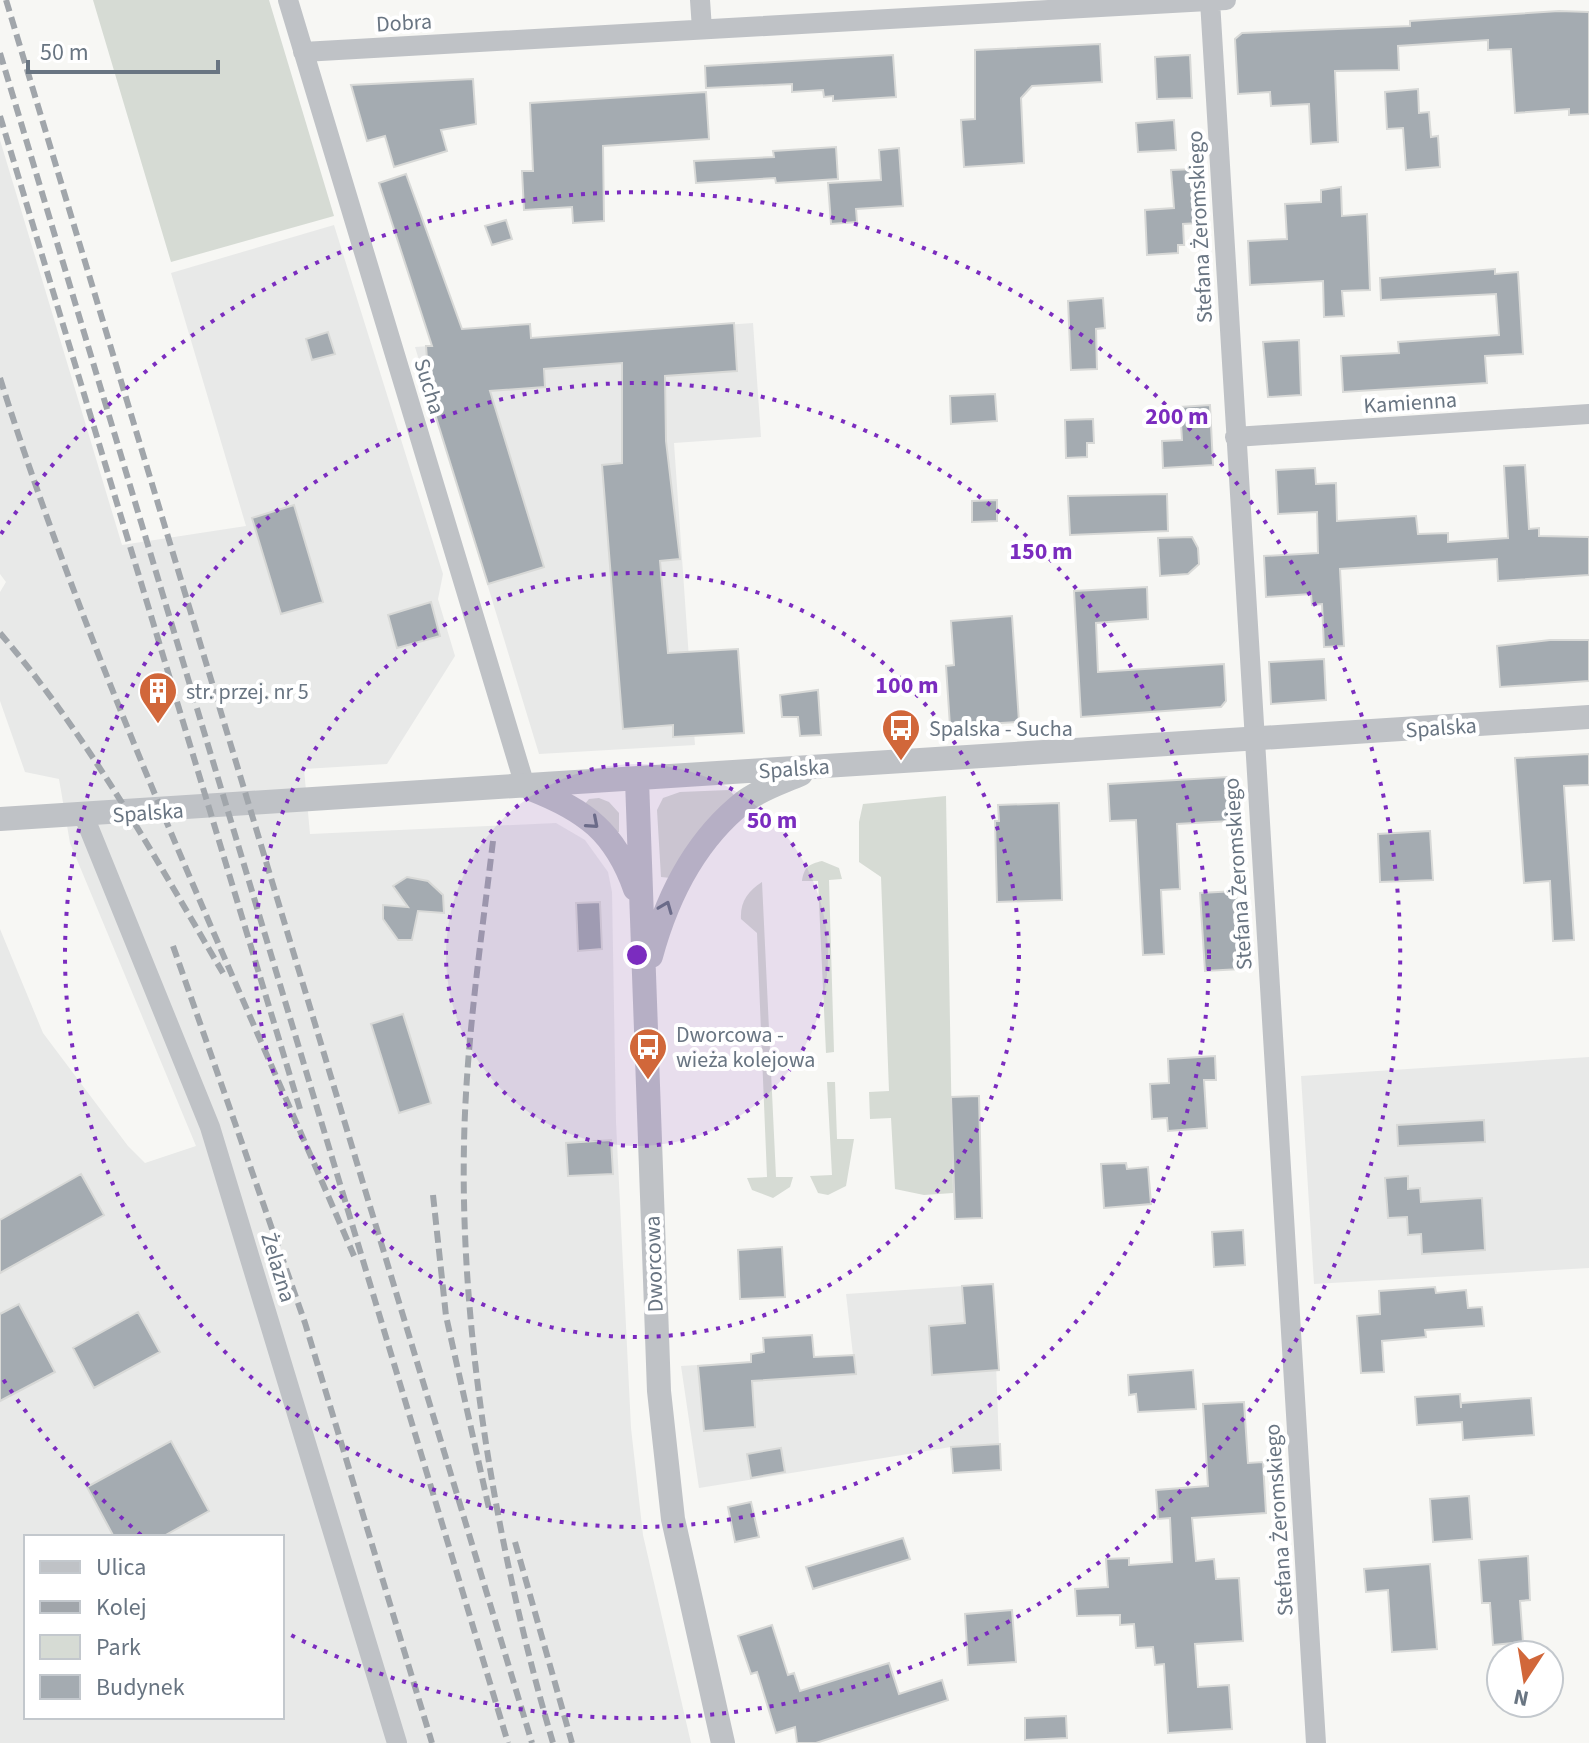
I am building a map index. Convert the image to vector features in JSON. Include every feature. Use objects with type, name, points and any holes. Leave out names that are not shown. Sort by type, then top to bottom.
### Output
[{"type":"street","name":"Sucha","points":[[288,0],[525,786]]},
{"type":"street","points":[[700,0],[702,29]]},
{"type":"street","name":"Dobra","points":[[303,52],[1226,0]]},
{"type":"street","name":"Stefana Żeromskiego","points":[[1210,1],[1316,1743]]},
{"type":"street","name":"Kamienna","points":[[1235,437],[1589,414]]},
{"type":"street","name":"Spalska","points":[[0,819],[1589,717]]},
{"type":"street","points":[[644,982],[659,926],[674,889],[696,853],[747,800],[817,767]]},
{"type":"street","name":"Dworcowa","points":[[637,780],[659,1391],[673,1519],[723,1743]]},
{"type":"street","points":[[525,786],[573,805],[605,834],[627,865],[642,910]]},
{"type":"street","name":"Żelazna","points":[[84,816],[210,1127],[397,1743]]},
{"type":"shaded area","points":[[0,140],[122,545],[246,526],[171,273],[334,225],[443,574],[438,599],[455,656],[387,764],[304,769],[310,834],[556,823],[585,840],[608,872],[612,892],[616,1122],[631,1428],[643,1535],[691,1743],[0,1743],[0,929],[43,1033],[128,1146],[145,1163],[196,1146],[70,843],[59,779],[25,772],[0,701],[0,592],[6,582],[0,574]]},
{"type":"shaded area","points":[[753,323],[761,437],[674,443],[695,745],[539,754],[415,347]]},
{"type":"shaded area","points":[[1589,1057],[1589,1268],[1314,1284],[1301,1076]]},
{"type":"shaded area","points":[[993,1284],[999,1444],[951,1447],[699,1488],[681,1366],[853,1355],[846,1294]]},
{"type":"green space","points":[[93,0],[269,0],[334,216],[171,262]]},
{"type":"green space","points":[[729,790],[736,797],[671,878],[661,877],[657,810],[663,798],[680,792]]},
{"type":"green space","points":[[946,796],[953,1193],[924,1195],[895,1189],[891,1118],[870,1119],[869,1092],[889,1091],[881,877],[859,862],[859,822],[863,804]]},
{"type":"green space","points":[[599,798],[609,802],[619,813],[619,832],[615,833],[584,805],[589,799]]},
{"type":"green space","points":[[822,861],[839,868],[842,879],[829,880],[834,1052],[826,1053],[818,881],[802,881],[808,867]]},
{"type":"green space","points":[[762,882],[776,1177],[793,1177],[790,1187],[773,1198],[752,1190],[747,1178],[767,1177],[757,933],[741,919],[746,898]]},
{"type":"green space","points":[[827,1082],[835,1082],[837,1139],[854,1139],[846,1186],[828,1195],[818,1193],[810,1176],[832,1175]]},
{"type":"building","points":[[1559,11],[1589,12],[1589,114],[1569,115],[1569,109],[1515,113],[1511,49],[1488,50],[1488,40],[1398,46],[1399,70],[1335,71],[1338,142],[1311,144],[1309,104],[1271,106],[1270,92],[1238,94],[1235,39],[1242,33],[1410,26],[1410,21]]},
{"type":"building","points":[[1100,44],[1102,82],[1032,86],[1021,98],[1024,163],[964,167],[961,120],[975,119],[975,50]]},
{"type":"building","points":[[893,55],[896,97],[833,101],[833,96],[824,97],[823,90],[792,92],[792,84],[706,88],[705,66]]},
{"type":"building","points":[[1190,55],[1192,98],[1157,99],[1155,57]]},
{"type":"building","points":[[473,79],[476,124],[441,130],[447,151],[394,167],[385,136],[367,141],[351,85]]},
{"type":"building","points":[[1418,89],[1419,113],[1429,112],[1431,137],[1438,136],[1440,167],[1406,170],[1403,128],[1387,129],[1385,92]]},
{"type":"building","points":[[706,92],[709,139],[603,146],[604,221],[573,223],[572,207],[524,210],[522,171],[533,171],[530,103]]},
{"type":"building","points":[[1174,120],[1176,150],[1138,152],[1136,123]]},
{"type":"building","points":[[836,147],[838,179],[776,183],[775,178],[696,183],[694,161],[774,157],[773,151]]},
{"type":"building","points":[[899,148],[903,206],[856,209],[857,222],[831,224],[828,183],[881,180],[879,150]]},
{"type":"building","points":[[1196,169],[1199,223],[1183,224],[1184,245],[1178,245],[1178,253],[1147,255],[1145,210],[1174,208],[1171,170]]},
{"type":"building","points":[[406,174],[462,329],[530,324],[531,338],[734,323],[737,371],[665,376],[666,441],[680,559],[660,561],[668,653],[738,649],[744,733],[673,737],[673,725],[623,729],[602,465],[622,463],[622,363],[544,369],[545,387],[490,391],[544,567],[488,584],[430,398],[426,346],[432,346],[379,183]]},
{"type":"building","points":[[1341,187],[1342,216],[1367,214],[1370,290],[1342,291],[1344,316],[1324,317],[1323,281],[1250,285],[1248,241],[1287,239],[1285,204],[1321,202],[1321,190]]},
{"type":"building","points":[[506,220],[512,239],[492,245],[485,226]]},
{"type":"building","points":[[1495,269],[1495,274],[1518,272],[1523,354],[1485,356],[1487,383],[1343,392],[1341,356],[1399,353],[1398,342],[1499,335],[1496,294],[1381,300],[1380,278]]},
{"type":"building","points":[[1103,298],[1105,328],[1096,329],[1097,369],[1071,370],[1068,301]]},
{"type":"building","points":[[328,332],[335,354],[312,360],[306,339]]},
{"type":"building","points":[[1299,340],[1301,395],[1268,397],[1263,342]]},
{"type":"building","points":[[995,394],[997,421],[951,424],[950,396]]},
{"type":"building","points":[[1210,405],[1213,465],[1163,468],[1162,441],[1182,440],[1180,407]]},
{"type":"building","points":[[1093,419],[1094,443],[1087,443],[1087,457],[1066,458],[1065,420]]},
{"type":"building","points":[[1525,465],[1529,529],[1539,528],[1539,536],[1589,537],[1589,575],[1498,581],[1497,559],[1340,569],[1344,646],[1324,647],[1322,604],[1312,605],[1311,594],[1266,597],[1264,556],[1318,553],[1317,512],[1278,514],[1276,470],[1315,468],[1316,484],[1336,483],[1337,521],[1416,516],[1418,534],[1448,533],[1448,542],[1508,538],[1504,466]]},
{"type":"building","points":[[1167,494],[1168,531],[1070,535],[1068,496]]},
{"type":"building","points":[[997,500],[997,521],[972,522],[972,501]]},
{"type":"building","points":[[294,505],[323,602],[281,614],[252,518]]},
{"type":"building","points":[[1192,537],[1198,548],[1199,564],[1188,574],[1160,576],[1158,538]]},
{"type":"building","points":[[1147,587],[1148,619],[1096,623],[1098,672],[1224,664],[1226,701],[1221,707],[1081,717],[1074,591]]},
{"type":"building","points":[[431,602],[440,636],[397,648],[388,615]]},
{"type":"building","points":[[1012,616],[1019,722],[950,726],[946,666],[954,665],[951,621]]},
{"type":"building","points":[[1550,640],[1589,640],[1589,681],[1500,687],[1497,646]]},
{"type":"building","points":[[1324,659],[1326,700],[1271,704],[1269,662]]},
{"type":"building","points":[[818,690],[821,735],[800,736],[798,717],[782,717],[780,695]]},
{"type":"building","points":[[1589,754],[1589,785],[1564,786],[1574,940],[1553,941],[1550,881],[1524,883],[1515,758]]},
{"type":"building","points":[[1228,777],[1230,821],[1177,824],[1180,889],[1161,890],[1164,954],[1143,955],[1136,820],[1110,821],[1108,784]]},
{"type":"building","points":[[1059,803],[1062,900],[997,902],[995,821],[999,821],[998,805]]},
{"type":"building","points":[[1430,831],[1433,880],[1380,882],[1378,834]]},
{"type":"building","points":[[407,877],[428,881],[443,895],[444,913],[418,911],[412,940],[398,940],[383,919],[383,905],[408,907],[393,886]]},
{"type":"building","points":[[1236,891],[1241,969],[1205,971],[1200,893]]},
{"type":"building","points":[[600,902],[602,949],[578,951],[576,903]]},
{"type":"building","points":[[403,1014],[431,1103],[399,1113],[371,1024]]},
{"type":"building","points":[[1215,1056],[1216,1080],[1204,1080],[1207,1128],[1168,1131],[1167,1118],[1152,1119],[1150,1084],[1169,1083],[1168,1059]]},
{"type":"building","points":[[979,1096],[982,1218],[955,1219],[951,1097]]},
{"type":"building","points":[[1484,1120],[1485,1142],[1398,1146],[1397,1125]]},
{"type":"building","points":[[611,1140],[613,1174],[568,1176],[566,1143]]},
{"type":"building","points":[[1126,1163],[1127,1169],[1148,1167],[1151,1204],[1104,1208],[1101,1164]]},
{"type":"building","points":[[81,1174],[104,1215],[0,1273],[0,1220]]},
{"type":"building","points":[[1408,1176],[1408,1189],[1420,1188],[1421,1202],[1482,1198],[1485,1250],[1422,1254],[1421,1234],[1408,1235],[1407,1217],[1388,1218],[1385,1178]]},
{"type":"building","points":[[1243,1230],[1245,1265],[1214,1267],[1212,1232]]},
{"type":"building","points":[[782,1247],[785,1297],[740,1299],[738,1250]]},
{"type":"building","points":[[993,1284],[999,1370],[932,1375],[929,1326],[965,1323],[962,1286]]},
{"type":"building","points":[[1435,1287],[1436,1293],[1466,1290],[1468,1308],[1482,1307],[1484,1326],[1425,1330],[1426,1337],[1382,1341],[1384,1372],[1361,1373],[1357,1316],[1380,1314],[1379,1291]]},
{"type":"building","points":[[19,1304],[55,1372],[0,1401],[0,1314]]},
{"type":"building","points":[[138,1312],[160,1352],[94,1388],[73,1348]]},
{"type":"building","points":[[812,1335],[814,1357],[854,1355],[856,1374],[752,1381],[755,1427],[704,1431],[698,1366],[751,1362],[751,1354],[764,1352],[763,1338]]},
{"type":"building","points":[[1193,1370],[1196,1409],[1138,1412],[1136,1394],[1129,1395],[1128,1375]]},
{"type":"building","points":[[1460,1394],[1461,1408],[1461,1403],[1531,1398],[1534,1435],[1463,1440],[1462,1422],[1417,1425],[1415,1397]]},
{"type":"building","points":[[1244,1402],[1248,1463],[1263,1462],[1266,1513],[1192,1518],[1196,1561],[1214,1559],[1216,1579],[1239,1578],[1243,1641],[1195,1644],[1198,1687],[1229,1685],[1232,1729],[1168,1733],[1164,1664],[1155,1665],[1153,1647],[1136,1648],[1134,1624],[1120,1625],[1120,1615],[1077,1616],[1075,1589],[1108,1587],[1106,1559],[1129,1558],[1129,1565],[1172,1562],[1170,1518],[1158,1519],[1156,1490],[1208,1486],[1203,1404]]},
{"type":"building","points":[[171,1441],[209,1511],[166,1535],[113,1535],[87,1487]]},
{"type":"building","points":[[1000,1444],[1001,1470],[953,1473],[951,1447]]},
{"type":"building","points":[[781,1448],[785,1472],[751,1478],[747,1454]]},
{"type":"building","points":[[1469,1496],[1472,1539],[1433,1542],[1430,1499]]},
{"type":"building","points":[[751,1502],[759,1537],[735,1542],[728,1507]]},
{"type":"building","points":[[903,1538],[910,1559],[813,1589],[806,1567]]},
{"type":"building","points":[[1528,1556],[1530,1600],[1520,1601],[1523,1639],[1493,1639],[1490,1603],[1482,1603],[1479,1560]]},
{"type":"building","points":[[1430,1564],[1437,1649],[1392,1652],[1388,1590],[1366,1592],[1364,1569]]},
{"type":"building","points":[[1012,1610],[1016,1662],[968,1665],[965,1614]]},
{"type":"building","points":[[772,1625],[788,1675],[794,1673],[800,1691],[889,1663],[899,1694],[942,1680],[948,1700],[816,1743],[797,1743],[795,1727],[776,1733],[757,1672],[751,1674],[738,1636]]},
{"type":"building","points":[[1066,1716],[1067,1738],[1025,1740],[1025,1718]]},
{"type":"railway","points":[[6,0],[532,1743]]},
{"type":"railway","points":[[0,53],[508,1743]]},
{"type":"railway","points":[[0,116],[300,1109]]},
{"type":"railway","points":[[0,378],[37,490],[121,712],[354,1256]]},
{"type":"railway","points":[[0,633],[91,755],[146,841],[223,973]]},
{"type":"railway","points":[[493,841],[465,1106],[464,1218],[468,1293],[486,1446],[500,1522],[515,1598],[553,1743]]},
{"type":"railway","points":[[173,946],[305,1323],[432,1743]]},
{"type":"railway","points":[[433,1195],[446,1316],[490,1513]]},
{"type":"railway","points":[[515,1542],[572,1743]]},
{"type":"place","name":"str. przej. nr 5","points":[[158,725]]},
{"type":"place","name":"Spalska - Sucha","points":[[901,762]]},
{"type":"place","name":"Dworcowa - wieża kolejowa","points":[[648,1081]]}]
